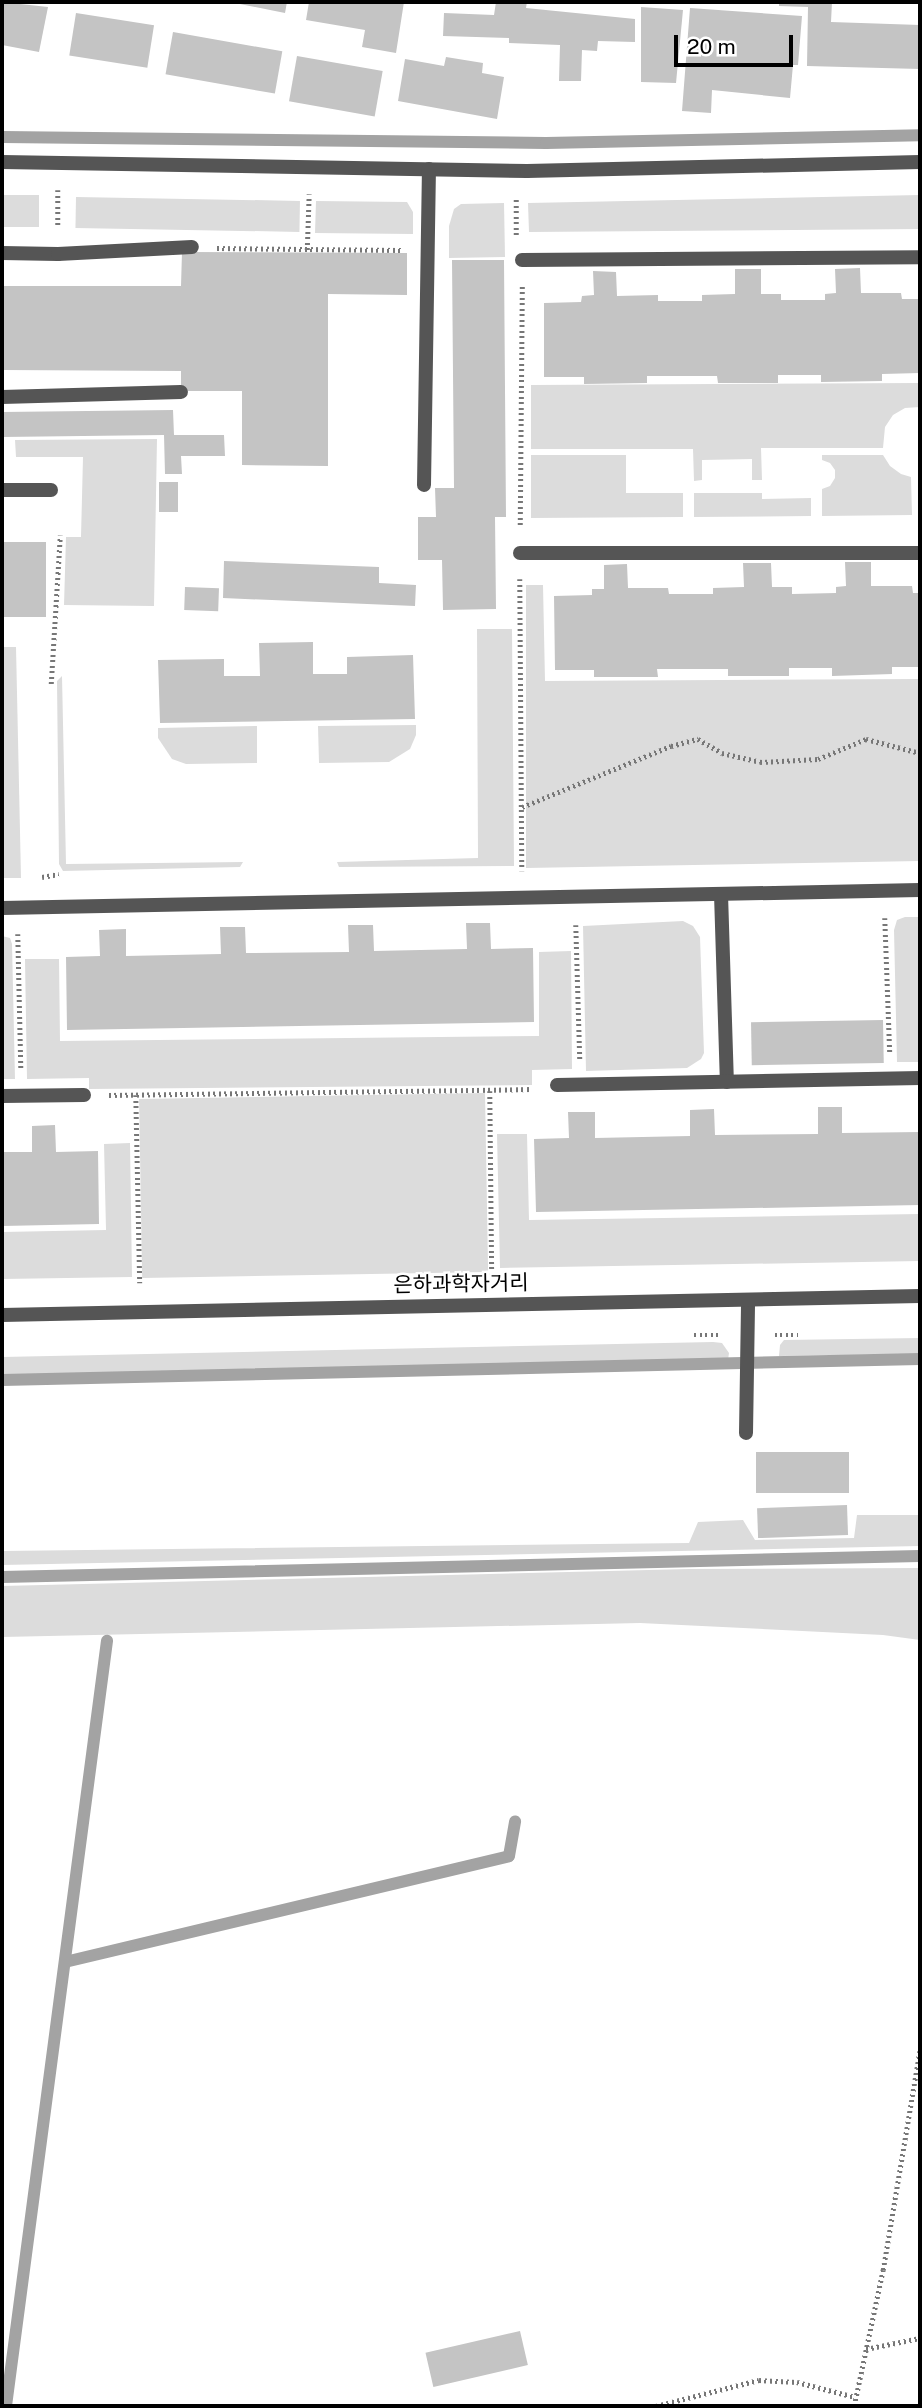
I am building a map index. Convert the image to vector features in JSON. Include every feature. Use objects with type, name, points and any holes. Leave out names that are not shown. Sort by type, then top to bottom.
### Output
[{"type":"street","points":[[2,162],[527,171],[920,162]]},
{"type":"street","points":[[424,485],[429,169]]},
{"type":"street","points":[[2,253],[58,254],[192,247]]},
{"type":"street","points":[[522,260],[920,257]]},
{"type":"street","points":[[2,397],[181,392]]},
{"type":"street","points":[[2,489],[51,490]]},
{"type":"street","points":[[520,554],[920,553]]},
{"type":"street","points":[[2,908],[920,890]]},
{"type":"street","points":[[721,894],[727,1082]]},
{"type":"street","points":[[557,1085],[920,1078]]},
{"type":"street","points":[[2,1096],[84,1096]]},
{"type":"street","name":"은하과학자거리","points":[[2,1315],[920,1296]]},
{"type":"street","points":[[746,1433],[748,1300]]},
{"type":"path","points":[[58,189],[58,254]]},
{"type":"path","points":[[307,250],[309,193]]},
{"type":"path","points":[[192,247],[428,250]]},
{"type":"path","points":[[51,684],[60,535]]},
{"type":"path","points":[[522,807],[671,746],[698,739],[722,753],[760,762],[818,759],[866,738],[920,753]]},
{"type":"path","points":[[885,910],[891,1079]]},
{"type":"path","points":[[576,917],[582,1085]]},
{"type":"path","points":[[18,929],[23,1096]]},
{"type":"path","points":[[84,1096],[490,1091],[557,1085]]},
{"type":"path","points":[[490,1091],[492,1277]]},
{"type":"path","points":[[136,1095],[139,1283]]},
{"type":"path","points":[[854,2406],[883,2270],[920,2050]]},
{"type":"path","points":[[866,2349],[920,2338]]},
{"type":"path","points":[[656,2406],[759,2380],[797,2382],[855,2397]]},
{"type":"shaded area","points":[[2,195],[39,195],[39,227],[2,227]]},
{"type":"shaded area","points":[[920,195],[920,229],[529,232],[528,203]]},
{"type":"shaded area","points":[[76,197],[300,201],[299,232],[75,228]]},
{"type":"shaded area","points":[[316,201],[407,202],[413,212],[413,234],[315,233]]},
{"type":"shaded area","points":[[504,203],[505,257],[449,258],[449,226],[454,209],[461,204]]},
{"type":"shaded area","points":[[920,383],[920,407],[905,408],[893,415],[885,427],[883,448],[761,448],[762,480],[752,480],[752,459],[702,460],[702,480],[694,481],[693,449],[531,449],[531,385]]},
{"type":"shaded area","points":[[157,439],[154,606],[64,605],[66,537],[81,537],[83,457],[16,457],[15,440]]},
{"type":"shaded area","points":[[531,455],[626,455],[626,493],[683,493],[683,517],[531,518]]},
{"type":"shaded area","points":[[822,455],[883,455],[890,466],[911,477],[912,515],[822,516],[822,489],[830,486],[835,478],[835,470],[830,463],[822,460]]},
{"type":"shaded area","points":[[694,493],[762,493],[762,499],[811,498],[811,516],[694,517]]},
{"type":"shaded area","points":[[526,585],[543,585],[545,681],[920,679],[920,861],[526,868]]},
{"type":"shaded area","points":[[477,629],[512,629],[514,866],[339,867],[337,862],[478,858]]},
{"type":"shaded area","points":[[2,647],[16,647],[21,878],[2,878]]},
{"type":"shaded area","points":[[62,676],[66,864],[243,862],[240,867],[63,871],[59,864],[57,681]]},
{"type":"shaded area","points":[[416,725],[416,735],[410,749],[389,762],[319,763],[318,726]]},
{"type":"shaded area","points":[[257,726],[257,763],[186,764],[172,759],[158,738],[158,728]]},
{"type":"shaded area","points":[[920,917],[920,1062],[897,1062],[894,930],[897,920]]},
{"type":"shaded area","points":[[683,921],[693,926],[700,937],[704,1053],[701,1059],[687,1068],[586,1071],[583,926]]},
{"type":"shaded area","points":[[2,936],[10,938],[12,944],[15,1079],[2,1079]]},
{"type":"shaded area","points":[[571,951],[572,1069],[532,1070],[532,1085],[89,1089],[89,1078],[27,1079],[25,959],[59,959],[60,1041],[539,1036],[539,952]]},
{"type":"shaded area","points":[[485,1093],[488,1272],[142,1278],[139,1099]]},
{"type":"shaded area","points":[[497,1134],[527,1134],[529,1220],[920,1214],[920,1261],[500,1268]]},
{"type":"shaded area","points":[[130,1143],[132,1277],[2,1279],[2,1232],[106,1230],[104,1144]]},
{"type":"shaded area","points":[[920,1338],[920,1354],[779,1356],[780,1345],[784,1340]]},
{"type":"shaded area","points":[[722,1343],[729,1353],[728,1360],[2,1375],[2,1357]]},
{"type":"shaded area","points":[[857,1515],[920,1515],[920,1546],[2,1565],[2,1551],[689,1543],[698,1522],[743,1520],[755,1540],[854,1538]]},
{"type":"shaded area","points":[[920,1568],[920,1640],[883,1635],[640,1623],[2,1637],[2,1586],[689,1569]]},
{"type":"building","points":[[2,2],[48,7],[39,52],[2,45]]},
{"type":"building","points":[[230,2],[287,2],[285,13]]},
{"type":"building","points":[[309,2],[404,2],[396,53],[362,47],[365,30],[306,20]]},
{"type":"building","points":[[496,2],[527,2],[526,8],[635,19],[635,42],[598,41],[597,51],[582,50],[581,81],[559,81],[560,45],[509,43],[509,38],[443,36],[444,13],[494,15]]},
{"type":"building","points":[[779,2],[832,2],[831,22],[920,25],[920,69],[807,66],[808,7],[779,6]]},
{"type":"building","points":[[641,7],[683,10],[676,83],[641,82]]},
{"type":"building","points":[[690,8],[802,16],[798,65],[793,65],[790,98],[712,90],[711,113],[682,111]]},
{"type":"building","points":[[76,13],[154,25],[147,68],[69,55]]},
{"type":"building","points":[[173,32],[282,51],[275,94],[166,74]]},
{"type":"building","points":[[297,56],[383,71],[375,116],[289,101]]},
{"type":"building","points":[[446,57],[483,63],[482,73],[504,77],[497,119],[398,101],[405,59],[444,66]]},
{"type":"building","points":[[182,252],[407,253],[407,295],[328,294],[328,466],[242,465],[242,391],[181,391],[181,371],[2,370],[2,286],[181,286]]},
{"type":"building","points":[[452,260],[504,260],[506,517],[495,517],[496,609],[443,610],[442,560],[418,560],[418,517],[436,517],[435,488],[454,488]]},
{"type":"building","points":[[860,268],[861,293],[901,293],[902,299],[920,299],[920,373],[882,374],[882,381],[821,382],[821,375],[778,375],[778,383],[718,383],[717,376],[647,376],[647,383],[584,384],[584,377],[544,377],[544,303],[581,302],[582,296],[594,295],[593,271],[616,272],[617,296],[658,295],[658,301],[702,301],[702,295],[735,294],[735,269],[761,269],[761,294],[781,294],[781,300],[825,300],[825,294],[836,293],[835,269]]},
{"type":"building","points":[[173,410],[174,435],[224,435],[225,456],[181,456],[182,474],[165,474],[164,435],[2,437],[2,412]]},
{"type":"building","points":[[159,482],[178,482],[178,512],[159,512]]},
{"type":"building","points":[[2,542],[46,542],[46,617],[2,617]]},
{"type":"building","points":[[224,561],[379,567],[379,583],[416,585],[415,606],[223,598]]},
{"type":"building","points":[[845,562],[871,562],[871,586],[912,586],[913,593],[920,593],[920,667],[892,667],[892,674],[832,676],[832,668],[789,668],[789,676],[728,676],[728,669],[657,669],[658,677],[594,677],[594,670],[555,670],[554,596],[592,595],[592,589],[604,589],[604,565],[627,564],[628,588],[668,588],[669,594],[713,594],[713,588],[744,587],[743,563],[771,563],[772,587],[792,587],[792,594],[836,593],[836,587],[846,586]]},
{"type":"building","points":[[185,587],[219,588],[218,611],[184,610]]},
{"type":"building","points":[[313,642],[313,674],[347,674],[347,657],[413,655],[415,719],[160,723],[158,660],[224,659],[224,676],[260,676],[259,643]]},
{"type":"building","points":[[466,923],[490,923],[491,949],[533,948],[534,1022],[67,1030],[66,957],[100,956],[99,930],[126,929],[126,956],[221,954],[220,927],[245,927],[246,953],[349,952],[348,925],[373,925],[374,951],[467,949]]},
{"type":"building","points":[[883,1020],[884,1063],[752,1065],[751,1022]]},
{"type":"building","points":[[818,1107],[842,1107],[842,1133],[920,1132],[920,1205],[536,1212],[534,1139],[569,1138],[568,1112],[595,1112],[595,1138],[690,1136],[690,1110],[714,1109],[715,1135],[818,1134]]},
{"type":"building","points":[[55,1125],[56,1152],[98,1151],[99,1224],[2,1226],[2,1152],[32,1152],[32,1126]]},
{"type":"building","points":[[756,1452],[849,1452],[849,1493],[756,1493]]},
{"type":"building","points":[[847,1505],[848,1535],[758,1538],[757,1508]]},
{"type":"building","points":[[520,2331],[528,2365],[433,2387],[425,2353]]},
{"type":"waterway","points":[[2,137],[546,143],[920,135]]},
{"type":"waterway","points":[[2,1380],[920,1359]]},
{"type":"waterway","points":[[2,1577],[920,1556]]},
{"type":"waterway","points":[[6,2406],[107,1641]]},
{"type":"waterway","points":[[65,1962],[509,1856],[515,1822]]}]
